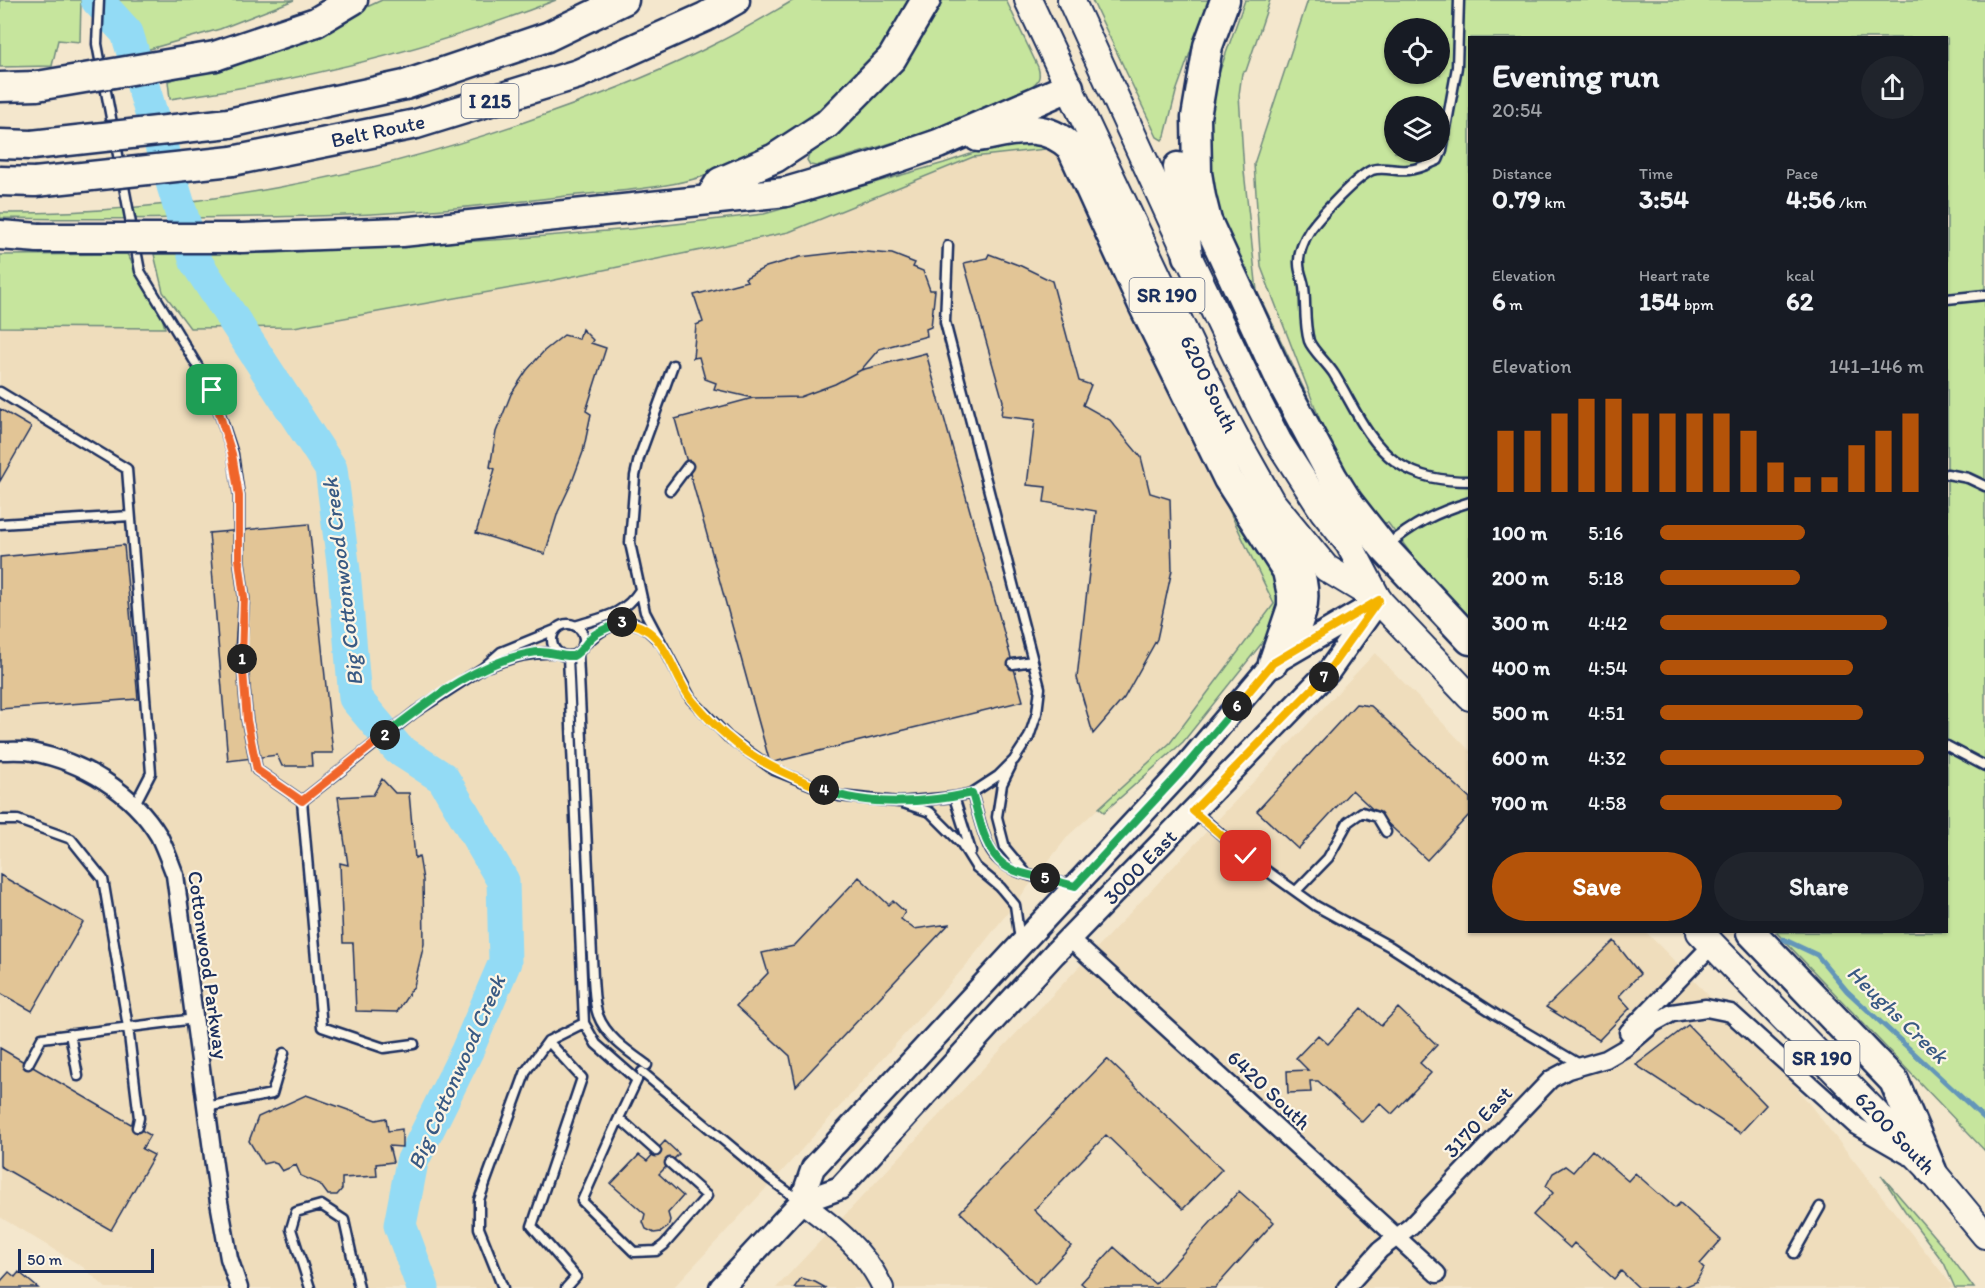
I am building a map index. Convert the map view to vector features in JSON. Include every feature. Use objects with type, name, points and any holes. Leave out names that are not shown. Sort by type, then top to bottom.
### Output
[{"type":"highway","points":[[0,87],[37,86],[215,56],[316,22],[353,0]]},
{"type":"highway","name":"Belt Route","points":[[0,144],[32,146],[229,123],[405,85],[547,37],[624,0]]},
{"type":"highway","name":"Belt Route","points":[[0,181],[35,182],[232,161],[416,124],[578,74],[705,17],[735,0]]},
{"type":"highway","points":[[709,199],[720,182],[776,158],[826,124],[892,58],[926,0]]},
{"type":"highway","points":[[1225,0],[1208,46],[1196,117],[1196,148],[1201,197],[1207,221],[1282,383],[1318,453],[1348,502],[1384,548],[1468,638]]},
{"type":"highway","points":[[1188,256],[1176,149],[1183,104],[1194,69],[1208,46]]},
{"type":"highway","points":[[0,235],[39,238],[241,238],[402,232],[786,192],[872,167],[938,144],[1069,87]]},
{"type":"highway","points":[[938,144],[1019,131],[1044,130],[1059,136],[1071,147],[1143,305],[1228,479],[1287,571],[1292,589],[1292,607],[1273,663]]},
{"type":"highway","points":[[1752,933],[1894,1081],[1932,1171]]},
{"type":"main road","name":"6200 South","points":[[1029,0],[1229,425],[1271,501],[1326,568],[1379,600]]},
{"type":"main road","name":"6200 South","points":[[1071,0],[1188,256],[1278,441],[1323,511],[1348,544],[1379,600],[1468,695]]},
{"type":"main road","points":[[1271,501],[1301,568],[1307,595],[1306,609],[1301,623],[1273,663]]},
{"type":"main road","name":"3000 East","points":[[721,1288],[801,1203],[813,1168],[1180,773],[1273,663],[1379,600]]},
{"type":"main road","name":"3000 East","points":[[801,1203],[840,1188],[1027,983],[1329,671],[1379,600]]},
{"type":"main road","name":"6200 South","points":[[1707,938],[1932,1171],[1985,1235]]},
{"type":"street","name":"Cottonwood Parkway","points":[[0,751],[31,751],[70,763],[106,781],[135,804],[159,837],[175,874],[219,1202],[229,1258],[239,1288]]},
{"type":"street","name":"3170 East","points":[[1606,1059],[1707,938]]},
{"type":"street","name":"6420 South","points":[[1070,939],[1437,1274]]},
{"type":"street","name":"3170 East","points":[[1346,1288],[1380,1250],[1411,1227],[1551,1079],[1569,1070],[1606,1059],[1625,1048],[1654,1023],[1672,1013],[1706,1008],[1731,1013],[1857,1126],[1932,1171]]},
{"type":"street","points":[[801,1203],[846,1237],[867,1260],[883,1288]]},
{"type":"lane","points":[[99,0],[97,44],[140,271],[212,390],[232,454],[239,496],[239,559],[244,598],[241,646],[246,710],[257,770],[302,801]]},
{"type":"lane","points":[[1459,0],[1457,67],[1442,150],[1438,159],[1429,165],[1407,170],[1386,168],[1373,170],[1361,177],[1309,231],[1301,249],[1299,264],[1304,287],[1310,344],[1333,373],[1365,429],[1385,453],[1413,472],[1433,479],[1468,481]]},
{"type":"lane","points":[[948,246],[945,322],[1040,687],[1037,713],[1029,737],[1002,784],[997,817],[1005,848],[1027,874]]},
{"type":"lane","points":[[1948,299],[1985,295]]},
{"type":"lane","points":[[673,365],[639,458],[635,476],[630,543],[645,612],[691,699],[728,737],[774,770],[839,796],[899,802],[954,797],[972,793],[998,776],[1014,760]]},
{"type":"lane","points":[[0,392],[127,469],[151,773],[135,804]]},
{"type":"lane","points":[[670,490],[688,466]]},
{"type":"lane","points":[[1948,474],[1968,478],[1985,486]]},
{"type":"lane","points":[[1384,548],[1408,528],[1449,508],[1468,503]]},
{"type":"lane","points":[[0,524],[130,516]]},
{"type":"lane","points":[[302,801],[415,712],[483,668],[501,652],[564,625],[575,626],[620,612],[631,603],[640,590]]},
{"type":"lane","points":[[662,643],[640,625],[623,621],[596,634],[578,654],[593,978],[597,1015],[608,1032],[645,1069],[770,1179],[801,1203]]},
{"type":"lane","points":[[575,626],[583,634],[584,645]]},
{"type":"lane","points":[[555,630],[552,645],[558,653]]},
{"type":"lane","points":[[483,668],[517,656],[540,652],[568,656],[578,654]]},
{"type":"lane","points":[[568,656],[584,1023],[596,1044],[637,1080],[582,1201],[634,1252],[656,1251],[664,1245],[707,1196],[670,1163]]},
{"type":"lane","points":[[1013,664],[1032,661]]},
{"type":"lane","points":[[1948,747],[1985,766]]},
{"type":"lane","points":[[972,793],[990,849],[1004,865],[1027,874],[1075,886]]},
{"type":"lane","points":[[954,797],[976,867]]},
{"type":"lane","points":[[302,801],[322,1027],[384,1048],[414,1044]]},
{"type":"lane","points":[[899,802],[930,812],[961,843],[976,867],[1000,887],[1015,905],[1021,944]]},
{"type":"lane","points":[[1193,811],[1246,856],[1316,906],[1391,947],[1498,1016],[1585,1067]]},
{"type":"lane","points":[[1296,891],[1328,858],[1348,822],[1362,812],[1377,817],[1386,832]]},
{"type":"lane","points":[[0,820],[18,820],[71,839],[104,879],[128,1027],[139,1118],[137,1127]]},
{"type":"lane","points":[[27,1064],[42,1038],[195,1019]]},
{"type":"lane","points":[[502,1288],[478,1228],[479,1200],[526,1071],[548,1041],[584,1023]]},
{"type":"lane","points":[[70,1034],[78,1076]]},
{"type":"lane","points":[[548,1041],[582,1078],[532,1226],[576,1277],[566,1288]]},
{"type":"lane","points":[[206,1107],[272,1094],[284,1053]]},
{"type":"lane","points":[[619,1118],[656,1151]]},
{"type":"lane","points":[[310,1288],[291,1229],[296,1212],[321,1205],[344,1220],[359,1288]]},
{"type":"lane","points":[[1794,1253],[1820,1207]]},
{"type":"shaded area","points":[[1055,148],[1274,604],[1170,743],[1069,835],[968,963],[786,1167],[673,1288],[106,1288],[83,1267],[0,1217],[0,327],[294,327],[550,281],[789,232],[973,157]]},
{"type":"shaded area","points":[[1375,653],[1468,749],[1468,933],[1647,933],[1785,1073],[1954,1288],[776,1288]]},
{"type":"green space","points":[[0,0],[81,0],[80,42],[58,40],[52,66],[0,67]]},
{"type":"green space","points":[[102,0],[294,0],[220,29],[146,50],[135,30]]},
{"type":"green space","points":[[382,0],[556,0],[462,34],[366,61],[268,83],[170,99],[168,81],[277,45]]},
{"type":"green space","points":[[794,0],[912,0],[875,58],[830,104],[778,142],[748,158],[698,178],[639,189],[461,208],[384,213],[161,218],[0,218],[0,213],[70,212],[209,199],[278,188],[414,156],[547,114],[632,82],[725,39]]},
{"type":"green space","points":[[939,0],[1006,0],[1038,67],[1038,81],[1031,87],[924,133],[816,166],[810,165],[807,160],[809,155],[876,96],[892,76],[914,44]]},
{"type":"green space","points":[[1092,0],[1209,0],[1176,92],[1162,140],[1157,137]]},
{"type":"green space","points":[[1245,0],[1270,0],[1246,71],[1242,73],[1239,95],[1244,171],[1257,291],[1325,433],[1261,267],[1254,164],[1308,0],[1985,0],[1985,1151],[1777,933],[1948,933],[1948,36],[1468,36],[1468,616],[1420,566],[1388,523],[1378,522],[1340,472],[1219,225],[1206,167],[1212,93]]},
{"type":"green space","points":[[1009,141],[1055,145],[1282,582],[1278,623],[1183,742],[1104,812],[1099,808],[1170,743],[1274,604],[1055,148],[973,157],[789,232],[550,281],[294,327],[190,328],[163,292],[154,254],[275,253],[509,239],[631,229],[764,214],[944,163]]},
{"type":"green space","points":[[127,254],[160,310],[165,328],[0,327],[0,255]]},
{"type":"green space","points":[[1881,1175],[1944,1248],[1974,1288],[1955,1288],[1944,1263]]},
{"type":"building","points":[[852,251],[892,254],[915,263],[913,267],[923,271],[930,290],[935,290],[931,327],[926,329],[927,336],[879,349],[861,370],[835,384],[800,397],[753,398],[714,389],[716,383],[705,379],[699,357],[693,358],[696,325],[703,322],[694,295],[747,281],[745,278],[766,267],[800,257]]},
{"type":"building","points":[[989,254],[1052,281],[1079,381],[1091,385],[1083,405],[1110,420],[1141,457],[1150,493],[1170,499],[1172,570],[1157,639],[1124,698],[1093,734],[1077,678],[1096,511],[1044,502],[1046,487],[1027,485],[1035,420],[1001,416],[1003,401],[964,263],[987,258]]},
{"type":"building","points":[[582,329],[593,340],[591,343],[606,348],[586,411],[591,414],[583,452],[558,512],[545,554],[476,533],[495,469],[490,467],[496,432],[511,394],[527,370],[544,351],[564,335],[579,339]]},
{"type":"building","points":[[926,353],[1023,701],[770,763],[675,419],[753,398],[800,397],[835,384],[861,370]]},
{"type":"building","points":[[0,409],[31,427],[0,481]]},
{"type":"building","points":[[309,524],[333,753],[311,753],[312,766],[282,766],[277,755],[228,761],[209,533]]},
{"type":"building","points":[[124,545],[138,699],[0,709],[0,557]]},
{"type":"building","points":[[1356,704],[1371,706],[1468,796],[1468,816],[1427,860],[1352,790],[1298,849],[1257,811]]},
{"type":"building","points":[[382,779],[395,793],[409,793],[415,858],[419,856],[423,880],[424,944],[414,986],[397,1012],[356,1011],[353,943],[343,943],[340,863],[348,865],[338,797],[373,795]]},
{"type":"building","points":[[0,875],[83,922],[32,1011],[0,993]]},
{"type":"building","points":[[859,877],[889,905],[893,901],[905,912],[901,919],[914,929],[949,924],[796,1086],[790,1056],[736,1006],[768,973],[762,953],[794,946]]},
{"type":"building","points":[[1614,941],[1640,974],[1619,996],[1630,1008],[1599,1040],[1546,1007]]},
{"type":"building","points":[[1361,1008],[1381,1026],[1398,1008],[1437,1045],[1420,1063],[1431,1073],[1392,1114],[1380,1103],[1362,1122],[1318,1081],[1310,1081],[1311,1092],[1288,1093],[1287,1071],[1308,1070],[1296,1058],[1318,1035],[1328,1044]]},
{"type":"building","points":[[1688,1025],[1766,1105],[1740,1133],[1636,1065]]},
{"type":"building","points":[[0,1048],[150,1135],[142,1149],[154,1155],[111,1230],[0,1166]]},
{"type":"building","points":[[1107,1059],[1222,1169],[1183,1209],[1106,1135],[1034,1210],[1071,1246],[1035,1284],[960,1212]]},
{"type":"building","points":[[306,1095],[376,1120],[386,1118],[388,1131],[402,1129],[402,1147],[389,1146],[393,1162],[376,1164],[377,1176],[342,1178],[342,1189],[337,1195],[328,1195],[320,1184],[301,1176],[296,1165],[282,1171],[277,1164],[271,1162],[263,1164],[249,1141],[258,1117]]},
{"type":"building","points":[[665,1141],[679,1154],[659,1174],[683,1196],[668,1213],[670,1220],[668,1227],[661,1232],[654,1233],[646,1229],[643,1222],[645,1214],[611,1184],[639,1155],[647,1161]]},
{"type":"building","points":[[1592,1150],[1628,1181],[1635,1173],[1675,1208],[1680,1203],[1721,1240],[1700,1264],[1704,1268],[1696,1282],[1682,1288],[1677,1285],[1674,1288],[1639,1288],[1621,1271],[1614,1279],[1574,1243],[1570,1248],[1533,1215],[1553,1193],[1546,1186],[1553,1173],[1565,1166],[1573,1172]]},
{"type":"building","points":[[1239,1191],[1274,1222],[1215,1288],[1087,1288],[1081,1283],[1114,1247],[1155,1284]]},
{"type":"building","points":[[9,1272],[15,1277],[19,1272],[38,1288],[0,1288],[0,1282]]},
{"type":"building","points":[[801,1278],[815,1282],[826,1288],[794,1288]]},
{"type":"waterway","name":"Big Cottonwood Creek","points":[[97,0],[127,33],[196,262],[331,469],[344,571],[355,698],[398,749],[443,778],[503,881],[505,962],[467,1051],[412,1162],[400,1225],[423,1288]]},
{"type":"waterway","name":"Heughs Creek","points":[[1783,939],[1817,955],[1847,991],[1985,1119]]},
{"type":"route","points":[[212,390],[228,435],[239,496],[239,559],[244,598],[241,646],[247,720],[257,770],[302,801],[436,696],[483,668],[517,656],[540,652],[573,656],[578,654],[596,634],[623,621],[640,625],[662,643],[691,699],[728,737],[774,770],[839,796],[899,802],[972,793],[990,849],[1004,865],[1027,874],[1075,886],[1180,773],[1273,663],[1379,600],[1329,671],[1193,811],[1246,856]]}]
